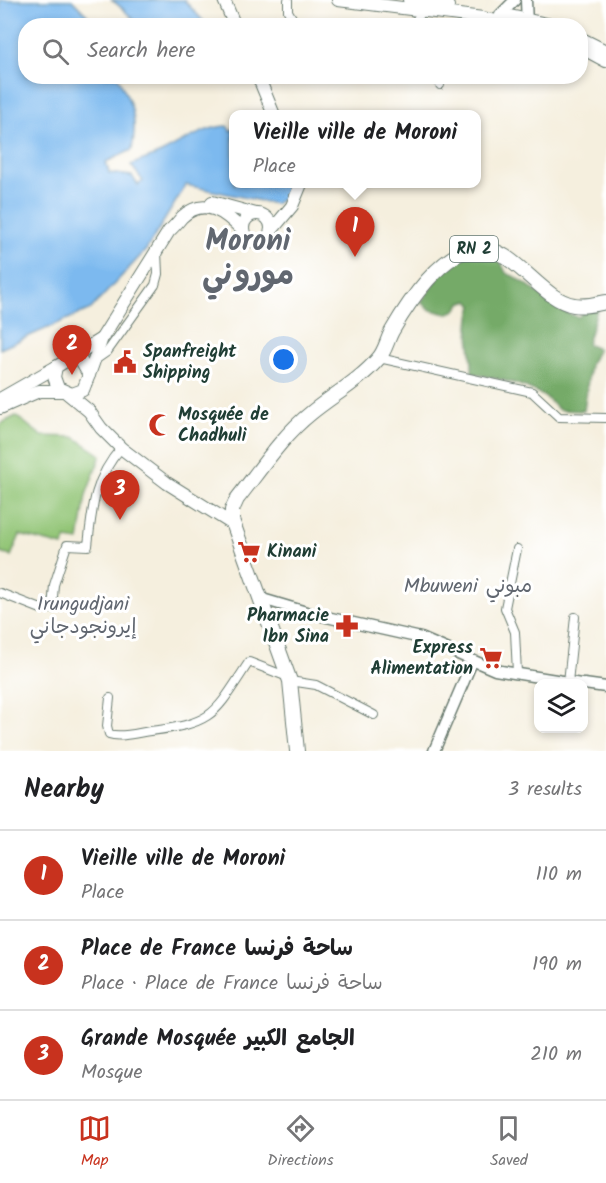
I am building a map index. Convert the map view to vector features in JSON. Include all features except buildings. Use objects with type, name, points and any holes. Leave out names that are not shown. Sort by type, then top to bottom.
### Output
[{"type":"main road","points":[[224,0],[232,18]]},
{"type":"main road","points":[[338,0],[424,7],[499,18]]},
{"type":"main road","points":[[409,0],[424,7]]},
{"type":"main road","points":[[588,42],[606,51]]},
{"type":"main road","points":[[588,51],[606,61]]},
{"type":"main road","points":[[261,84],[272,110]]},
{"type":"main road","points":[[243,231],[246,219],[259,214],[277,212],[283,207],[293,188]]},
{"type":"main road","points":[[169,231],[188,213],[205,207],[226,214],[248,239],[257,242],[266,239],[292,206],[299,188]]},
{"type":"main road","points":[[0,408],[32,393],[52,390],[78,393],[88,381],[102,339],[157,252],[169,231],[174,216],[185,207],[215,202],[259,214],[270,223],[271,231]]},
{"type":"main road","name":"RN 2","points":[[234,506],[291,432],[311,412],[335,397],[379,358],[406,307],[423,285],[446,264],[466,251],[477,248],[503,256],[565,302],[582,306],[606,302]]},
{"type":"main road","points":[[0,399],[102,339]]},
{"type":"main road","points":[[70,358],[85,365],[89,411]]},
{"type":"main road","points":[[56,367],[54,377],[64,392],[89,411],[101,428],[121,448],[167,483],[212,509],[234,525]]},
{"type":"main road","points":[[212,509],[234,506],[234,525],[259,598],[273,628],[289,679],[297,751]]},
{"type":"street","points":[[288,0],[288,11],[292,18]]},
{"type":"street","points":[[499,18],[515,0]]},
{"type":"street","points":[[525,18],[526,0]]},
{"type":"street","points":[[417,18],[424,7]]},
{"type":"street","points":[[94,361],[114,343],[155,285],[158,274],[157,252]]},
{"type":"street","points":[[379,358],[532,392],[559,417],[606,418]]},
{"type":"street","points":[[0,593],[41,609],[52,609],[54,585],[67,544],[88,546],[93,495],[113,457],[121,448]]},
{"type":"street","points":[[517,549],[505,608],[515,632],[517,674]]},
{"type":"street","points":[[259,598],[421,638],[495,670],[549,679]]},
{"type":"street","points":[[568,679],[574,617]]},
{"type":"street","points":[[110,698],[107,726],[109,734],[129,734],[174,728],[206,719],[227,698],[249,662],[289,679],[316,685],[374,715]]},
{"type":"street","points":[[434,751],[472,662]]},
{"type":"street","points":[[588,685],[606,687]]},
{"type":"green space","points":[[470,252],[498,256],[506,273],[525,283],[567,313],[578,317],[592,306],[598,307],[587,344],[598,349],[590,364],[584,411],[559,410],[541,394],[530,389],[508,381],[472,373],[469,324],[473,306],[469,301],[462,302],[456,310],[447,314],[431,310],[421,302],[446,267]]},
{"type":"green space","points":[[16,416],[42,436],[74,437],[101,455],[86,495],[79,541],[66,539],[63,546],[20,535],[11,556],[0,553],[0,424]]},
{"type":"water","points":[[0,0],[72,0],[88,18],[18,18],[18,84],[121,84],[134,120],[134,139],[132,150],[106,162],[109,173],[132,176],[138,185],[143,181],[131,165],[159,154],[202,132],[227,126],[229,128],[229,188],[289,188],[284,197],[275,204],[186,185],[146,250],[91,309],[0,349]]},
{"type":"water","points":[[111,0],[184,0],[201,18],[132,18]]},
{"type":"place","name":"Vieille ville de Moroni","points":[[355,257]]},
{"type":"place","name":"Spanfreight Shipping","points":[[125,362]]},
{"type":"place","name":"Place de France ساحة فرنسا","points":[[72,375]]},
{"type":"place","name":"Mosquée de Chadhuli","points":[[160,425]]},
{"type":"place","name":"Grande Mosquée الجامع الكبير","points":[[120,520]]},
{"type":"place","name":"Kinani","points":[[249,552]]},
{"type":"place","name":"Pharmacie Ibn Sina","points":[[347,626]]},
{"type":"place","name":"Express Alimentation","points":[[491,658]]},
{"type":"district","name":"Moroni موروني","points":[[248,259]]},
{"type":"district","name":"Mbuweni مبوني","points":[[468,587]]},
{"type":"district","name":"Irungudjani إيرونجودجاني","points":[[83,616]]}]
